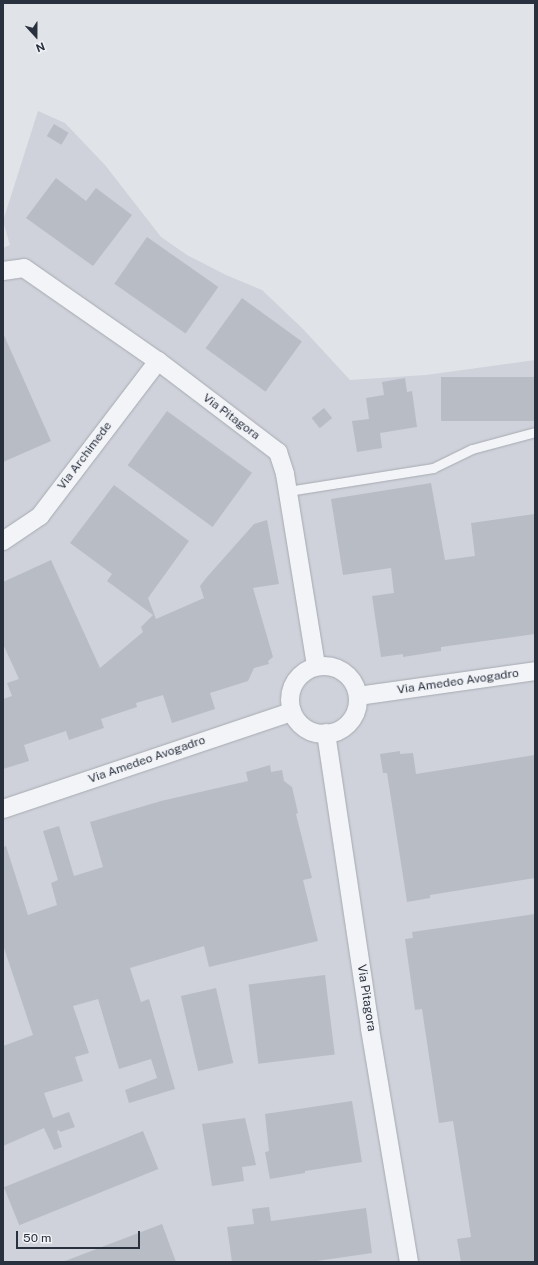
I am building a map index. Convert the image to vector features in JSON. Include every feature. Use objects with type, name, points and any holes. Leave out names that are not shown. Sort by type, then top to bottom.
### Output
[{"type":"street","name":"Via Pitagora","points":[[3,271],[24,268],[158,361],[278,452],[288,490],[316,666]]},
{"type":"street","name":"Via Archimede","points":[[3,541],[40,516],[158,361]]},
{"type":"street","points":[[316,666],[333,667],[348,676],[355,685],[358,696],[357,707],[350,721],[337,731],[326,733],[316,732],[306,728],[298,721],[292,712],[290,701],[291,689],[297,679],[306,671],[316,666]]},
{"type":"street","name":"Via Amedeo Avogadro","points":[[358,696],[535,671]]},
{"type":"street","name":"Via Amedeo Avogadro","points":[[3,809],[292,712]]},
{"type":"street","name":"Via Pitagora","points":[[326,733],[370,1029],[409,1262]]},
{"type":"lane","points":[[288,490],[433,468],[472,449],[535,432]]},
{"type":"shaded area","points":[[38,111],[65,123],[105,165],[161,237],[187,255],[226,275],[262,290],[303,329],[350,380],[426,375],[535,360],[535,1262],[3,1262],[3,248],[10,245],[3,221]]},
{"type":"building","points":[[54,124],[69,133],[61,145],[47,136]]},
{"type":"building","points":[[56,178],[86,201],[96,188],[132,215],[93,266],[26,218]]},
{"type":"building","points":[[147,237],[218,287],[186,334],[114,284]]},
{"type":"building","points":[[242,298],[302,341],[265,392],[206,348]]},
{"type":"building","points":[[3,333],[51,441],[3,462]]},
{"type":"building","points":[[441,377],[535,377],[535,421],[441,421]]},
{"type":"building","points":[[405,378],[407,392],[412,391],[417,427],[380,433],[382,448],[357,452],[352,421],[369,419],[366,398],[384,395],[382,382]]},
{"type":"building","points":[[324,408],[332,418],[320,428],[312,418]]},
{"type":"building","points":[[167,411],[252,473],[213,527],[128,465]]},
{"type":"building","points":[[431,483],[445,560],[475,556],[471,523],[535,514],[535,634],[441,647],[441,651],[403,657],[403,654],[381,657],[372,596],[394,593],[391,568],[343,575],[331,499]]},
{"type":"building","points":[[114,485],[189,541],[148,598],[156,619],[204,598],[200,586],[207,577],[254,524],[267,520],[279,584],[253,588],[273,657],[268,661],[269,664],[254,668],[248,681],[210,693],[215,709],[172,723],[163,695],[136,703],[137,707],[101,719],[104,728],[69,740],[66,731],[24,745],[29,761],[3,769],[3,699],[12,696],[7,683],[19,679],[3,644],[3,582],[51,560],[100,668],[143,632],[141,627],[153,615],[107,581],[112,574],[70,543]]},
{"type":"building","points":[[400,751],[400,754],[413,753],[416,774],[535,755],[535,878],[430,895],[430,898],[407,902],[387,773],[383,773],[380,754]]},
{"type":"building","points":[[270,765],[271,772],[282,770],[284,781],[292,787],[298,813],[296,814],[312,878],[303,880],[318,941],[209,967],[204,946],[130,968],[141,1002],[149,999],[175,1089],[129,1103],[125,1090],[157,1078],[151,1059],[119,1069],[98,999],[73,1006],[89,1053],[75,1057],[83,1081],[44,1093],[53,1118],[69,1112],[75,1127],[60,1132],[59,1130],[57,1131],[62,1147],[54,1150],[44,1128],[3,1146],[3,1046],[33,1035],[3,945],[3,847],[6,846],[28,915],[57,905],[51,883],[58,880],[43,831],[59,826],[74,876],[103,867],[90,822],[161,801],[248,781],[246,772]]},
{"type":"building","points":[[535,914],[535,1262],[461,1262],[457,1239],[471,1237],[453,1121],[439,1123],[422,1009],[415,1010],[405,939],[413,938],[412,932]]},
{"type":"building","points":[[325,975],[335,1054],[258,1064],[249,984]]},
{"type":"building","points":[[216,988],[233,1063],[198,1071],[181,996]]},
{"type":"building","points":[[352,1101],[362,1162],[305,1171],[305,1173],[270,1179],[265,1152],[269,1151],[265,1114]]},
{"type":"building","points":[[245,1118],[256,1165],[242,1167],[244,1181],[212,1186],[202,1124]]},
{"type":"building","points":[[143,1131],[158,1169],[19,1225],[4,1187]]},
{"type":"building","points":[[269,1207],[271,1221],[366,1208],[372,1253],[310,1262],[232,1262],[227,1227],[254,1224],[252,1209]]},
{"type":"building","points":[[162,1224],[176,1262],[65,1262],[65,1261]]}]
